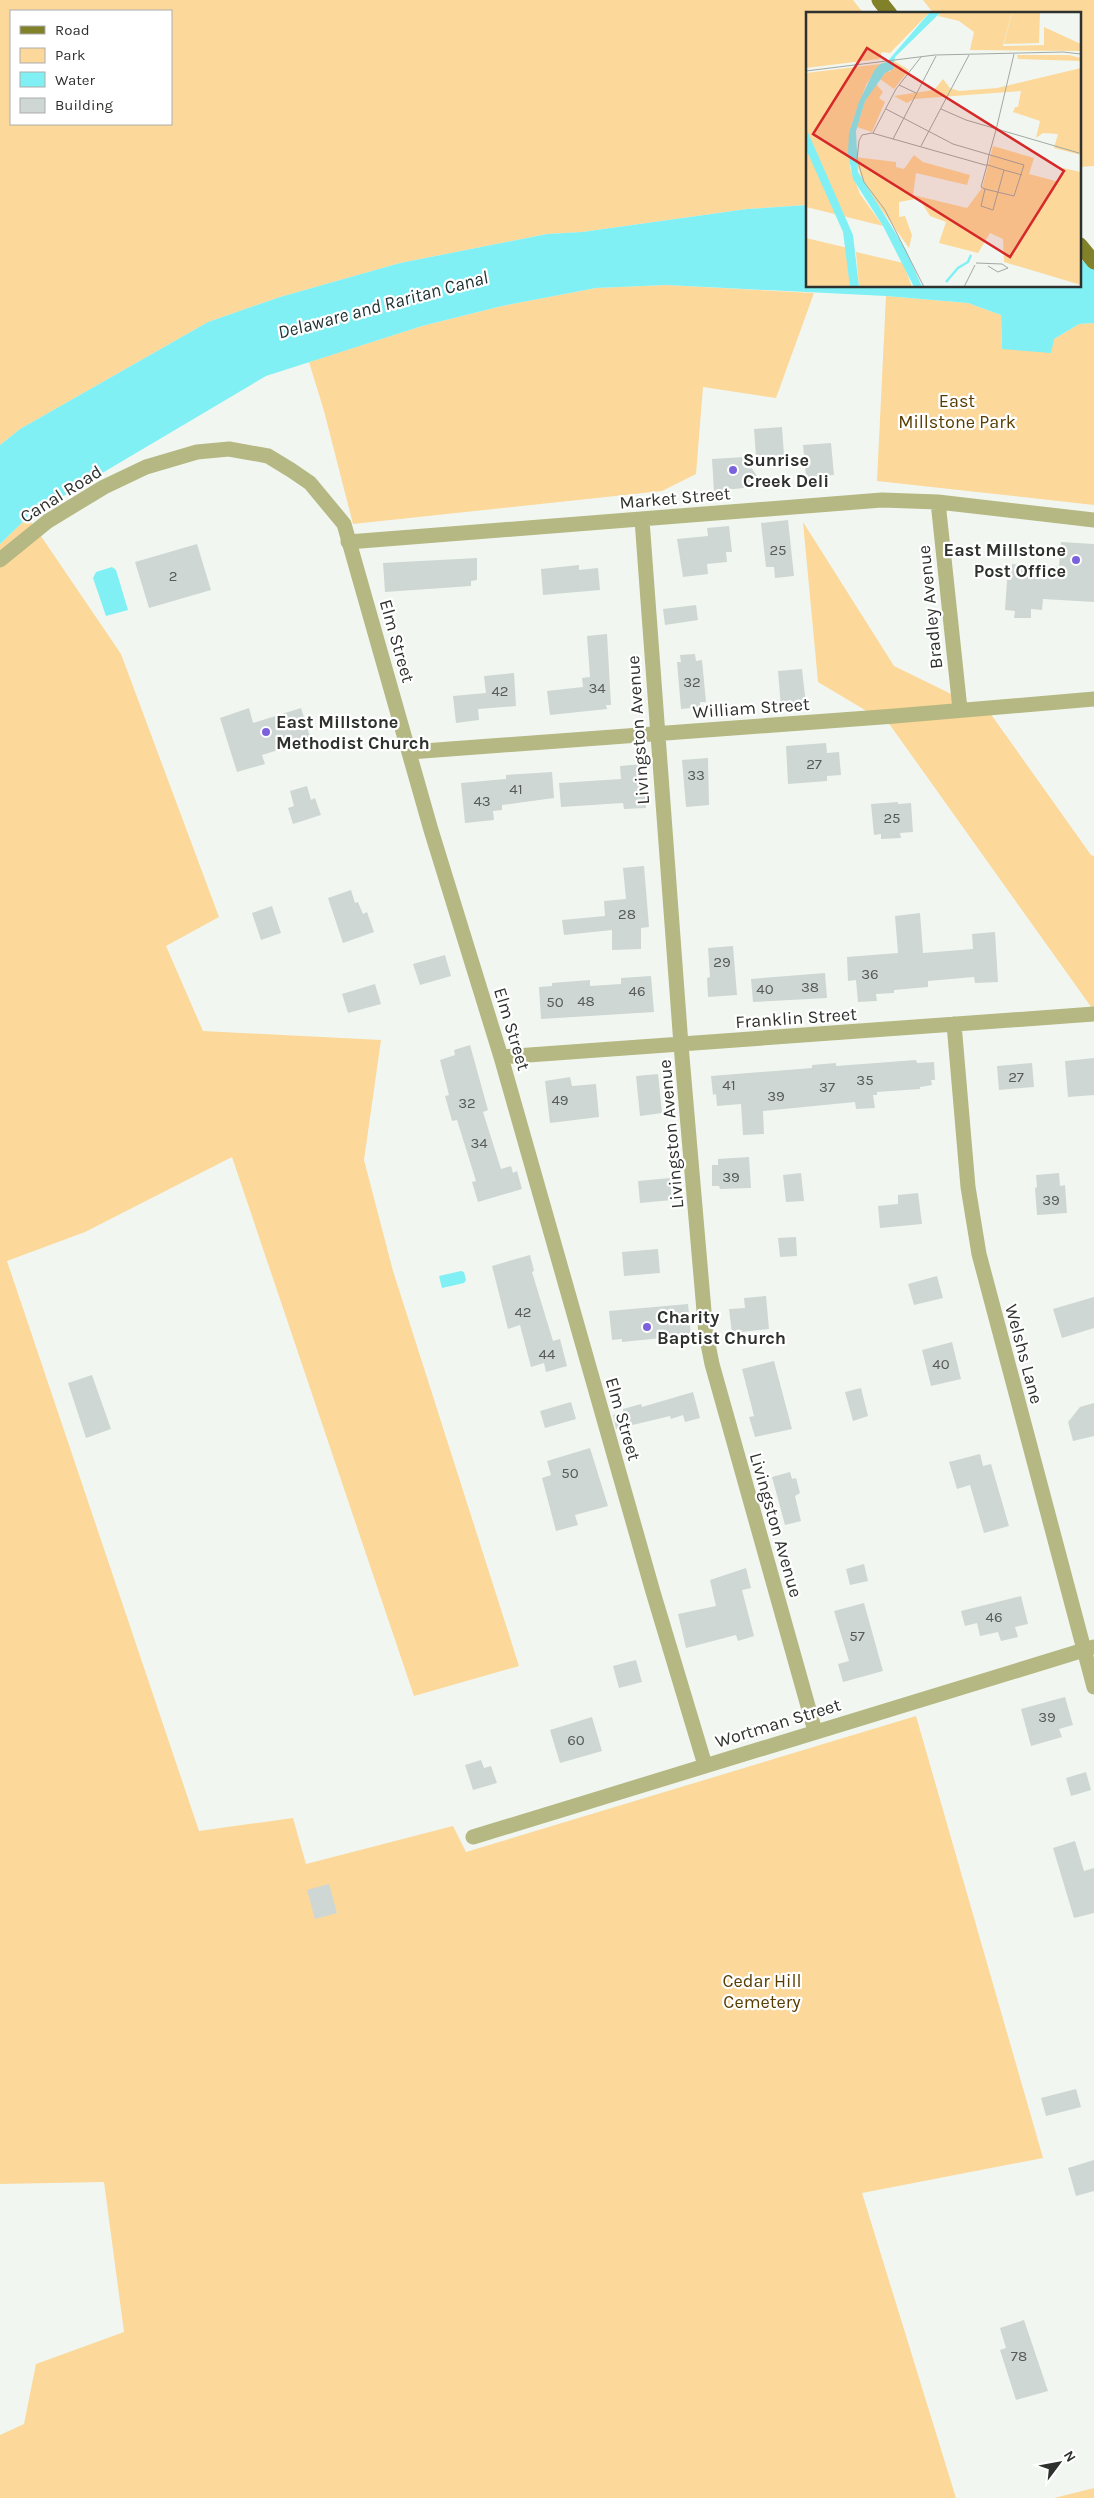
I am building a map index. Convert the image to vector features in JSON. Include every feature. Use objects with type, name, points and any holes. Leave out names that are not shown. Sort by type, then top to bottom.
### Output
[{"type":"main road","points":[[879,0],[888,12]]},
{"type":"street","name":"Elm Street","points":[[146,467],[197,452],[228,449],[268,456],[310,484],[344,524],[431,830],[501,1058],[650,1582],[705,1765]]},
{"type":"street","name":"Canal Road","points":[[0,560],[48,522],[104,487],[146,467]]},
{"type":"street","name":"Market Street","points":[[348,542],[882,500],[938,502],[1094,520]]},
{"type":"street","name":"Bradley Avenue","points":[[938,502],[960,709]]},
{"type":"street","name":"Livingston Avenue","points":[[642,520],[657,734],[706,1334],[712,1364],[814,1731]]},
{"type":"street","name":"William Street","points":[[410,752],[895,716],[1094,699]]},
{"type":"street","name":"Franklin Street","points":[[501,1058],[1094,1014]]},
{"type":"street","name":"Welshs Lane","points":[[954,1024],[968,1187],[979,1254],[1089,1649],[1094,1687]]},
{"type":"street","name":"Wortman Street","points":[[473,1837],[814,1731],[1089,1649]]},
{"type":"green space","points":[[0,0],[853,0],[862,12],[806,12],[806,205],[747,209],[582,232],[547,234],[400,263],[280,297],[208,322],[20,429],[0,445]]},
{"type":"green space","points":[[923,0],[1094,0],[1094,166],[1082,167],[1082,12],[932,12]]},
{"type":"green space","points":[[666,285],[814,293],[776,398],[703,387],[696,474],[662,491],[353,524],[324,411],[309,362],[422,326],[502,306],[596,288]]},
{"type":"green space","name":"East Millstone Park","points":[[886,296],[968,303],[1001,315],[1002,349],[1054,339],[1079,324],[1094,323],[1094,505],[877,481]]},
{"type":"green space","name":"Cedar Hill Cemetery","points":[[28,517],[121,654],[219,917],[166,946],[203,1031],[381,1040],[364,1160],[393,1271],[519,1666],[414,1696],[232,1157],[85,1232],[7,1261],[199,1831],[293,1818],[306,1864],[453,1826],[466,1852],[916,1716],[1043,2158],[862,2193],[956,2498],[0,2498],[0,2435],[24,2424],[36,2364],[124,2332],[104,2182],[0,2184],[0,544]]},
{"type":"green space","points":[[803,522],[894,666],[990,713],[1091,855],[1094,856],[1094,1011],[890,725],[818,682]]},
{"type":"green space","points":[[1094,2488],[1094,2498],[1054,2498]]},
{"type":"water","name":"Delaware and Raritan Canal","points":[[806,205],[806,288],[1082,288],[1082,261],[1094,262],[1094,323],[1079,324],[1054,339],[1051,353],[1002,349],[1001,315],[968,303],[886,296],[666,285],[596,288],[502,306],[422,326],[266,376],[28,517],[0,544],[0,445],[20,429],[208,322],[280,297],[400,263],[547,234],[582,232],[747,209]]},
{"type":"water","points":[[112,567],[116,570],[128,610],[106,616],[93,578],[96,572]]},
{"type":"water","points":[[464,1272],[466,1280],[464,1283],[442,1288],[439,1276]]},
{"type":"building","points":[[782,427],[784,455],[756,457],[754,429]]},
{"type":"building","points":[[831,443],[834,475],[806,477],[803,445]]},
{"type":"building","name":"Sunrise Creek Deli","points":[[744,457],[764,486],[714,491],[712,459]]},
{"type":"building","points":[[788,520],[794,576],[775,578],[774,567],[766,567],[761,523]]},
{"type":"building","points":[[729,526],[732,552],[726,552],[727,562],[707,564],[708,574],[683,577],[677,539],[708,536],[707,528]]},
{"type":"building","points":[[1061,542],[1094,544],[1094,602],[1043,599],[1042,610],[1031,609],[1031,618],[1014,618],[1015,611],[1005,610],[1007,580],[1011,580],[1012,564],[1059,567]]},
{"type":"building","points":[[197,544],[211,590],[149,608],[135,562]]},
{"type":"building","points":[[477,558],[477,580],[471,581],[471,586],[385,592],[383,563]]},
{"type":"building","points":[[579,565],[579,570],[598,568],[600,590],[543,595],[541,569]]},
{"type":"building","points":[[696,605],[698,620],[665,625],[663,609]]},
{"type":"building","points":[[607,634],[611,705],[606,705],[607,709],[550,715],[547,691],[583,687],[582,678],[590,677],[587,636]]},
{"type":"building","points":[[695,654],[696,661],[702,660],[706,702],[700,702],[700,707],[681,709],[677,662],[681,662],[680,655]]},
{"type":"building","points":[[802,669],[806,705],[781,707],[778,671]]},
{"type":"building","points":[[514,673],[516,706],[478,709],[479,720],[456,723],[453,696],[486,693],[484,676]]},
{"type":"building","name":"East Millstone Methodist Church","points":[[249,708],[253,723],[301,708],[311,740],[262,755],[265,764],[237,772],[220,718]]},
{"type":"building","points":[[826,743],[827,753],[839,752],[841,775],[827,776],[827,781],[788,784],[786,746]]},
{"type":"building","points":[[708,758],[709,805],[686,807],[682,760]]},
{"type":"building","points":[[643,764],[646,808],[624,809],[623,803],[561,807],[559,783],[621,779],[620,766]]},
{"type":"building","points":[[552,772],[554,798],[502,805],[502,810],[493,811],[494,820],[465,823],[461,783],[506,779],[506,775]]},
{"type":"building","points":[[307,786],[311,800],[315,798],[321,815],[293,824],[288,808],[294,806],[290,791]]},
{"type":"building","points":[[898,802],[898,804],[911,803],[913,832],[900,833],[901,838],[881,839],[881,834],[874,835],[871,804]]},
{"type":"building","points":[[644,866],[649,927],[641,928],[641,949],[612,950],[612,930],[564,935],[562,920],[605,916],[604,901],[626,899],[623,868]]},
{"type":"building","points":[[351,890],[355,903],[358,902],[363,914],[367,912],[374,932],[343,943],[328,898]]},
{"type":"building","points":[[272,906],[281,933],[261,940],[252,913]]},
{"type":"building","points":[[920,913],[923,953],[973,949],[972,934],[995,932],[998,982],[975,983],[974,977],[928,981],[928,987],[894,990],[894,993],[876,994],[877,1001],[858,1002],[856,980],[848,981],[847,957],[898,953],[895,916]]},
{"type":"building","points":[[733,946],[737,995],[708,997],[707,978],[710,977],[708,948]]},
{"type":"building","points":[[445,955],[451,976],[420,985],[413,964]]},
{"type":"building","points":[[825,973],[827,998],[753,1002],[751,979]]},
{"type":"building","points":[[651,976],[654,1012],[541,1019],[539,987],[552,986],[552,983],[590,980],[590,986],[621,984],[621,978]]},
{"type":"building","points":[[375,984],[381,1004],[348,1013],[342,994]]},
{"type":"building","points":[[470,1045],[488,1110],[483,1112],[501,1169],[511,1166],[513,1173],[517,1171],[522,1189],[478,1202],[472,1182],[476,1181],[457,1120],[452,1121],[445,1096],[449,1095],[440,1060],[455,1055],[454,1050]]},
{"type":"building","points":[[1094,1058],[1094,1095],[1068,1097],[1065,1061]]},
{"type":"building","points":[[916,1060],[917,1063],[934,1062],[935,1080],[931,1080],[932,1085],[920,1087],[920,1089],[877,1092],[877,1095],[873,1095],[875,1108],[856,1109],[855,1102],[763,1111],[764,1134],[743,1135],[741,1104],[717,1106],[716,1094],[713,1095],[711,1076],[812,1068],[812,1065],[836,1063],[836,1066]]},
{"type":"building","points":[[1032,1063],[1034,1087],[999,1090],[997,1066]]},
{"type":"building","points":[[658,1074],[662,1113],[640,1116],[636,1076]]},
{"type":"building","points":[[570,1077],[572,1086],[596,1084],[599,1117],[550,1123],[545,1081]]},
{"type":"building","points":[[749,1157],[751,1188],[720,1189],[719,1186],[712,1186],[712,1165],[718,1165],[718,1159]]},
{"type":"building","points":[[801,1173],[804,1201],[786,1202],[783,1175]]},
{"type":"building","points":[[1059,1173],[1060,1186],[1065,1185],[1067,1213],[1037,1215],[1036,1175]]},
{"type":"building","points":[[670,1178],[672,1200],[640,1203],[638,1181]]},
{"type":"building","points":[[918,1193],[922,1224],[880,1228],[878,1206],[898,1204],[898,1195]]},
{"type":"building","points":[[796,1237],[797,1256],[780,1257],[778,1238]]},
{"type":"building","points":[[658,1249],[660,1273],[624,1276],[622,1252]]},
{"type":"building","points":[[530,1255],[534,1271],[532,1272],[553,1341],[560,1339],[567,1366],[546,1372],[544,1363],[531,1367],[520,1325],[508,1329],[492,1266]]},
{"type":"building","points":[[937,1276],[943,1298],[914,1305],[908,1284]]},
{"type":"building","points":[[766,1296],[769,1329],[732,1333],[729,1309],[745,1308],[744,1298]]},
{"type":"building","points":[[1094,1297],[1094,1328],[1062,1338],[1053,1309]]},
{"type":"building","name":"Charity Baptist Church","points":[[688,1304],[691,1335],[622,1342],[622,1339],[612,1340],[609,1311]]},
{"type":"building","points":[[952,1342],[961,1379],[931,1386],[922,1350]]},
{"type":"building","points":[[774,1361],[792,1429],[755,1437],[749,1417],[754,1416],[742,1369]]},
{"type":"building","points":[[92,1375],[111,1429],[86,1438],[68,1383]]},
{"type":"building","points":[[861,1388],[868,1416],[853,1421],[845,1392]]},
{"type":"building","points":[[693,1392],[700,1418],[685,1422],[683,1415],[671,1419],[670,1416],[616,1429],[613,1415],[623,1412],[623,1409],[641,1404],[642,1407]]},
{"type":"building","points":[[571,1402],[576,1419],[545,1428],[540,1411]]},
{"type":"building","points":[[1094,1403],[1094,1436],[1073,1441],[1068,1422],[1080,1407]]},
{"type":"building","points":[[590,1448],[608,1506],[575,1515],[578,1525],[556,1531],[542,1478],[551,1475],[547,1461]]},
{"type":"building","points":[[980,1454],[983,1466],[991,1464],[1009,1526],[984,1533],[970,1485],[957,1489],[949,1462]]},
{"type":"building","points":[[790,1472],[792,1479],[796,1478],[800,1493],[795,1496],[801,1521],[785,1525],[772,1477]]},
{"type":"building","points":[[864,1564],[868,1581],[850,1585],[846,1569]]},
{"type":"building","points":[[746,1568],[751,1588],[742,1590],[754,1636],[738,1641],[736,1635],[686,1648],[678,1614],[716,1606],[710,1580]]},
{"type":"building","points":[[1021,1596],[1028,1624],[1015,1627],[1018,1637],[1001,1641],[998,1632],[980,1636],[977,1623],[965,1626],[961,1611]]},
{"type":"building","points":[[864,1603],[883,1671],[843,1682],[838,1664],[849,1661],[834,1611]]},
{"type":"building","points":[[636,1660],[642,1682],[619,1688],[613,1666]]},
{"type":"building","points":[[1065,1697],[1073,1725],[1059,1729],[1062,1737],[1031,1746],[1021,1709]]},
{"type":"building","points":[[592,1717],[602,1751],[560,1763],[550,1730]]},
{"type":"building","points":[[481,1760],[484,1768],[491,1766],[497,1783],[473,1790],[465,1765]]},
{"type":"building","points":[[1086,1772],[1091,1790],[1071,1796],[1066,1778]]},
{"type":"building","points":[[1075,1841],[1084,1871],[1094,1868],[1094,1913],[1074,1918],[1053,1848]]},
{"type":"building","points":[[329,1884],[337,1913],[315,1919],[307,1890]]},
{"type":"building","points":[[1076,2089],[1081,2107],[1046,2116],[1041,2098]]},
{"type":"building","points":[[1094,2160],[1094,2191],[1076,2196],[1068,2168]]},
{"type":"building","points":[[1024,2320],[1048,2391],[1016,2400],[1000,2350],[1006,2348],[1000,2328]]},
{"type":"place","name":"Sunrise Creek Deli","points":[[733,470]]},
{"type":"place","name":"East Millstone Post Office","points":[[1076,560]]},
{"type":"place","name":"East Millstone Methodist Church","points":[[266,732]]},
{"type":"place","name":"Charity Baptist Church","points":[[647,1327]]}]
